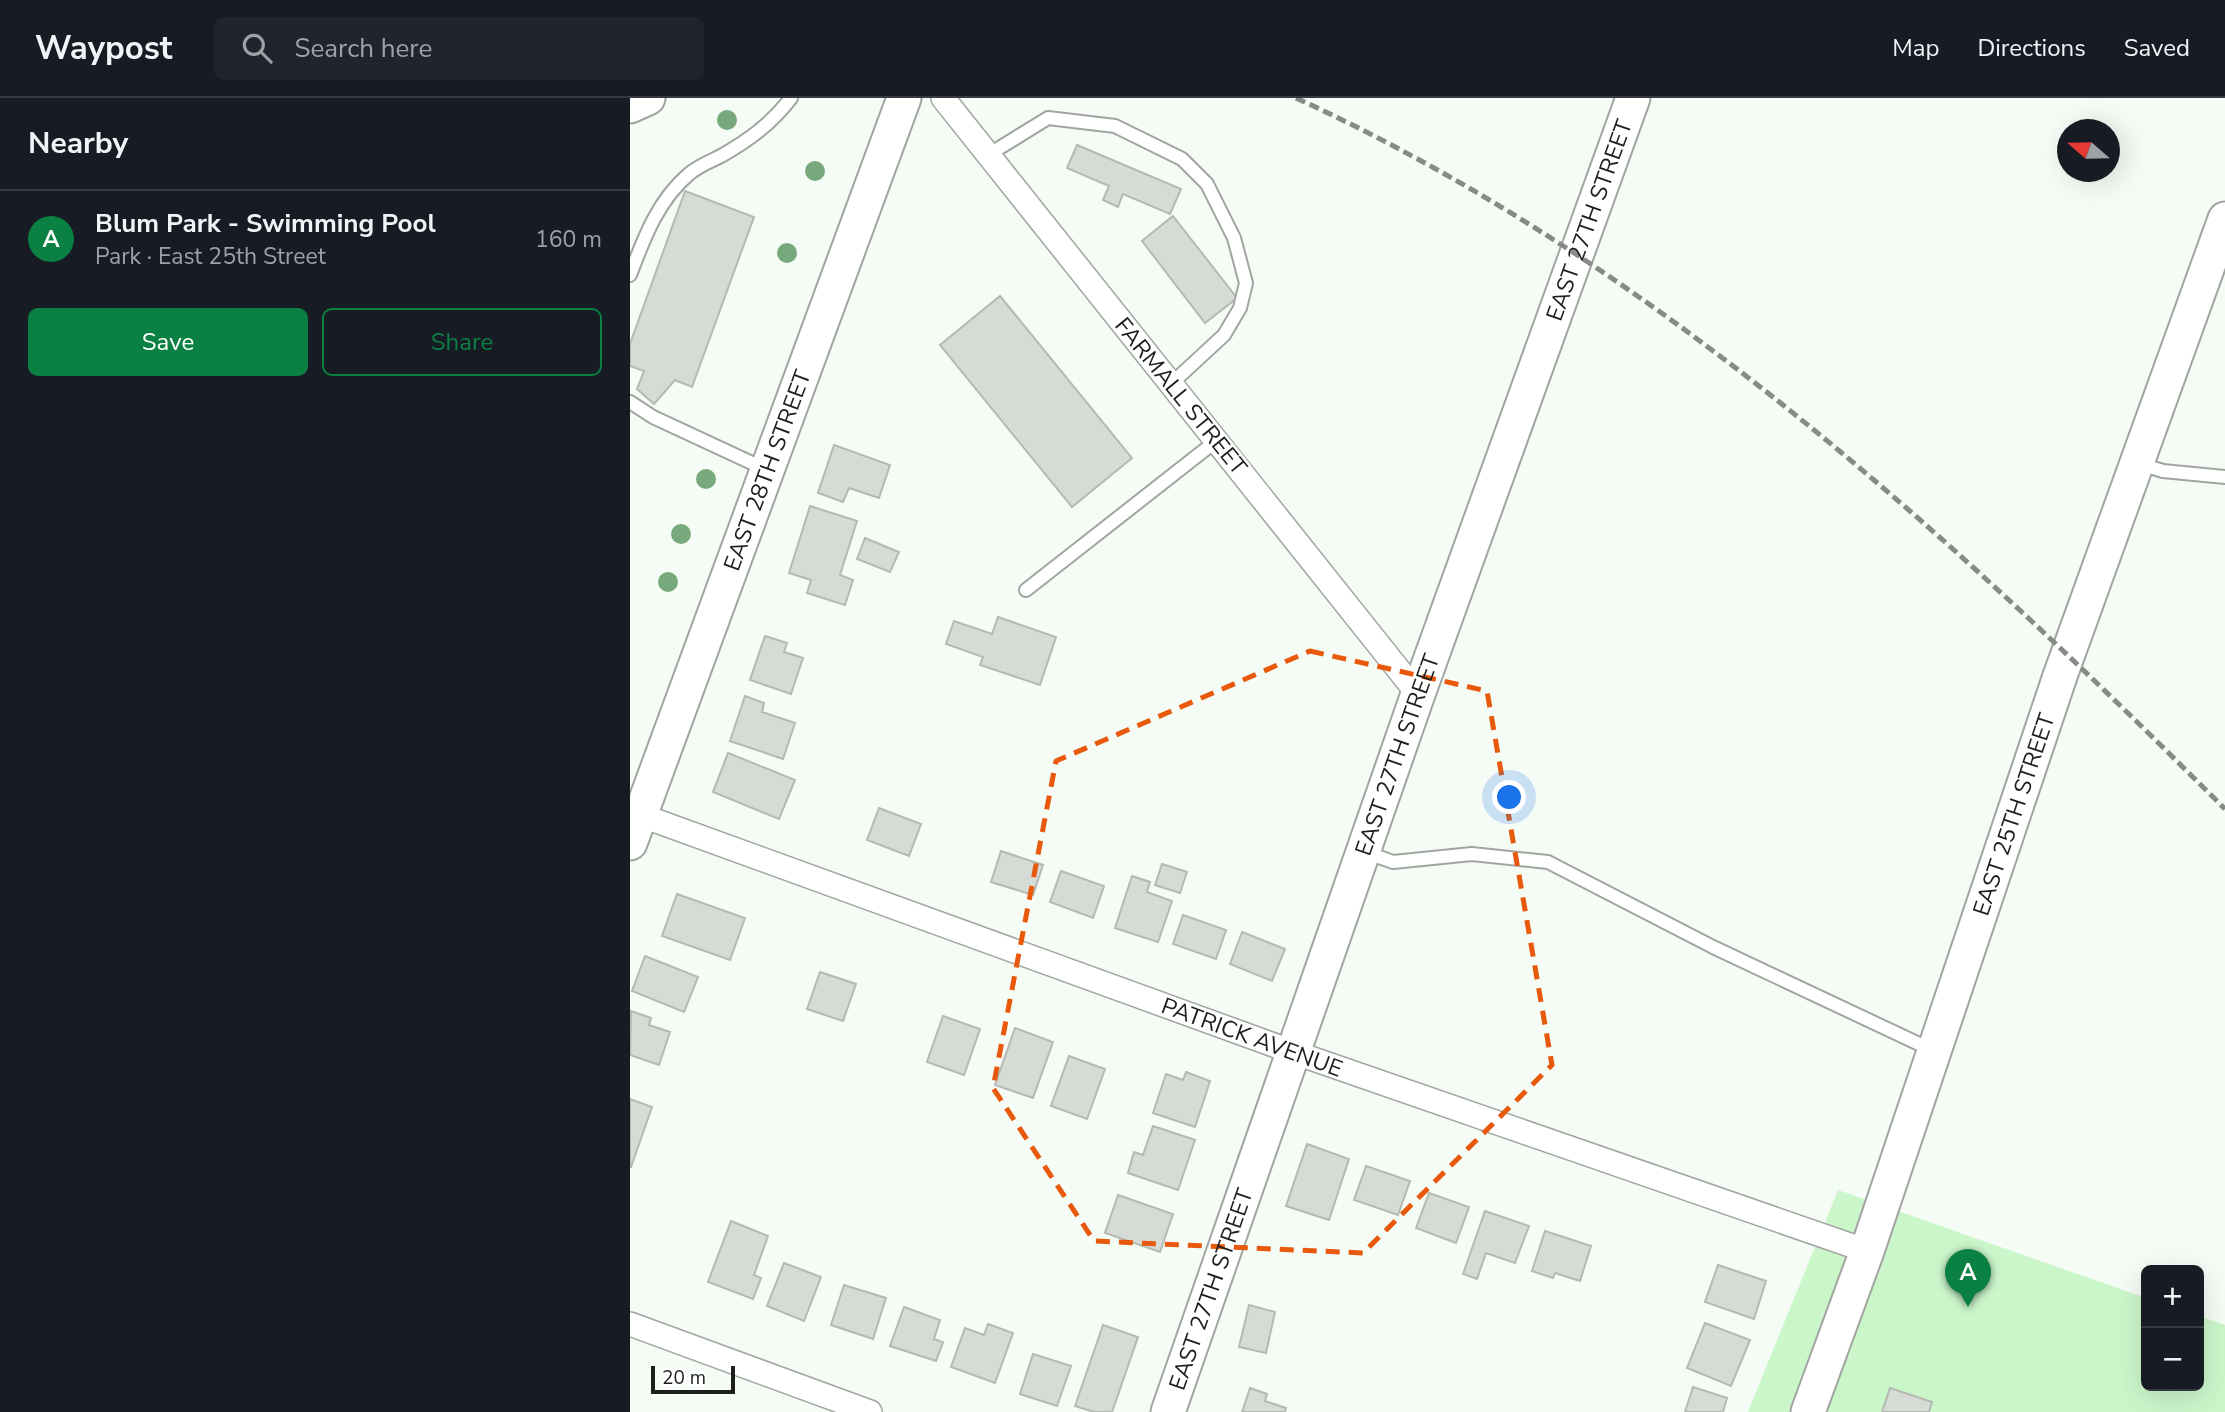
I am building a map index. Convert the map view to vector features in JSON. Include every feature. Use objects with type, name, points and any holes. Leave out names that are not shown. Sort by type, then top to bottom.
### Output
[{"type":"street","points":[[630,106],[648,98]]},
{"type":"street","name":"EAST 28TH STREET","points":[[635,829],[904,98]]},
{"type":"street","name":"FARMALL STREET","points":[[943,98],[1418,694]]},
{"type":"street","name":"EAST 27TH STREET","points":[[1168,1412],[1418,694],[1633,98]]},
{"type":"street","name":"EAST 25TH STREET","points":[[1808,1412],[1867,1251],[2060,676],[2225,219]]},
{"type":"street","name":"PATRICK AVENUE","points":[[635,829],[1293,1052],[1867,1251]]},
{"type":"street","points":[[630,1324],[870,1412]]},
{"type":"lane","points":[[630,275],[646,233],[667,195],[691,172],[754,136],[774,120],[791,98]]},
{"type":"lane","points":[[988,155],[1048,118],[1115,126],[1182,159],[1207,184],[1234,239],[1246,283],[1240,308],[1224,335],[1171,384]]},
{"type":"lane","points":[[630,402],[653,418],[767,470]]},
{"type":"lane","points":[[1027,590],[1216,441]]},
{"type":"lane","points":[[2137,463],[2163,471],[2225,477]]},
{"type":"lane","points":[[1363,851],[1393,862],[1472,854],[1548,862],[1713,947],[1934,1052]]},
{"type":"highlighted area","points":[[1310,651],[1487,691],[1552,1065],[1363,1253],[1094,1241],[993,1088],[1056,761]]},
{"type":"green space","points":[[1838,1190],[2141,1296],[2141,1391],[2204,1391],[2204,1318],[2225,1325],[2225,1412],[1748,1412]]},
{"type":"building","points":[[1077,145],[1181,189],[1170,214],[1123,194],[1118,207],[1103,200],[1109,186],[1067,168]]},
{"type":"building","points":[[685,191],[754,217],[692,387],[675,380],[654,404],[637,389],[644,371],[630,366],[630,344]]},
{"type":"building","points":[[1173,216],[1237,298],[1205,323],[1142,241]]},
{"type":"building","points":[[1000,296],[1132,458],[1072,507],[940,345]]},
{"type":"building","points":[[834,445],[890,465],[879,498],[849,488],[843,502],[818,493]]},
{"type":"building","points":[[810,506],[857,521],[840,575],[853,580],[845,605],[807,593],[811,580],[789,573]]},
{"type":"building","points":[[865,538],[899,552],[890,572],[857,559]]},
{"type":"building","points":[[998,617],[1056,637],[1040,685],[980,665],[983,657],[946,644],[954,621],[992,634]]},
{"type":"building","points":[[765,636],[787,643],[784,652],[803,658],[791,694],[750,680]]},
{"type":"building","points":[[745,696],[764,703],[762,712],[795,723],[783,759],[730,741]]},
{"type":"building","points":[[728,753],[795,780],[779,819],[713,792]]},
{"type":"building","points":[[879,808],[921,824],[909,856],[867,840]]},
{"type":"building","points":[[1001,851],[1043,865],[1033,895],[991,882]]},
{"type":"building","points":[[1162,864],[1187,872],[1180,893],[1155,885]]},
{"type":"building","points":[[1061,871],[1104,886],[1093,918],[1050,902]]},
{"type":"building","points":[[1132,876],[1150,882],[1147,892],[1172,901],[1158,942],[1115,928]]},
{"type":"building","points":[[677,894],[745,918],[730,960],[662,936]]},
{"type":"building","points":[[1183,915],[1226,930],[1216,959],[1173,944]]},
{"type":"building","points":[[1242,932],[1285,949],[1272,981],[1230,964]]},
{"type":"building","points":[[645,956],[698,977],[684,1012],[632,991]]},
{"type":"building","points":[[820,972],[856,984],[843,1021],[807,1009]]},
{"type":"building","points":[[631,1011],[651,1018],[649,1025],[670,1032],[659,1065],[630,1055]]},
{"type":"building","points":[[943,1016],[980,1029],[964,1075],[927,1062]]},
{"type":"building","points":[[1015,1028],[1053,1042],[1033,1098],[995,1085]]},
{"type":"building","points":[[1069,1056],[1105,1069],[1087,1119],[1051,1106]]},
{"type":"building","points":[[1186,1072],[1210,1081],[1195,1127],[1153,1113],[1166,1074],[1183,1080]]},
{"type":"building","points":[[630,1099],[652,1107],[631,1167],[630,1167]]},
{"type":"building","points":[[1153,1126],[1195,1140],[1178,1190],[1128,1173],[1134,1152],[1143,1155]]},
{"type":"building","points":[[1307,1144],[1349,1159],[1329,1220],[1286,1206]]},
{"type":"building","points":[[1366,1166],[1410,1181],[1398,1215],[1354,1200]]},
{"type":"building","points":[[1429,1193],[1469,1207],[1456,1243],[1416,1228]]},
{"type":"building","points":[[1118,1195],[1173,1214],[1160,1252],[1105,1233]]},
{"type":"building","points":[[1485,1211],[1529,1226],[1515,1263],[1486,1253],[1477,1279],[1463,1274]]},
{"type":"building","points":[[731,1221],[768,1236],[754,1275],[761,1278],[753,1299],[708,1282]]},
{"type":"building","points":[[1545,1231],[1591,1246],[1580,1281],[1555,1273],[1553,1278],[1532,1271]]},
{"type":"building","points":[[784,1263],[821,1277],[804,1321],[767,1306]]},
{"type":"building","points":[[1718,1265],[1766,1281],[1754,1319],[1705,1302]]},
{"type":"building","points":[[844,1285],[886,1298],[873,1339],[831,1325]]},
{"type":"building","points":[[1249,1305],[1275,1312],[1266,1353],[1239,1347]]},
{"type":"building","points":[[904,1307],[940,1320],[934,1339],[943,1342],[936,1361],[890,1346]]},
{"type":"building","points":[[1705,1323],[1750,1340],[1731,1386],[1687,1368]]},
{"type":"building","points":[[988,1324],[1013,1333],[995,1383],[951,1367],[965,1328],[984,1335]]},
{"type":"building","points":[[1103,1325],[1138,1337],[1112,1412],[1094,1412],[1075,1406]]},
{"type":"building","points":[[1033,1354],[1071,1366],[1057,1406],[1020,1394]]},
{"type":"building","points":[[1693,1387],[1727,1398],[1723,1412],[1685,1412]]},
{"type":"building","points":[[1250,1388],[1267,1394],[1265,1401],[1286,1408],[1285,1412],[1242,1412]]},
{"type":"building","points":[[1890,1388],[1932,1402],[1929,1412],[1882,1412]]},
{"type":"railway","points":[[1296,98],[1427,164],[1554,240],[1675,323],[1792,412],[1905,506],[2014,605],[2225,809]]},
{"type":"place","name":"Blum Park - Swimming Pool","points":[[1968,1307]]}]
